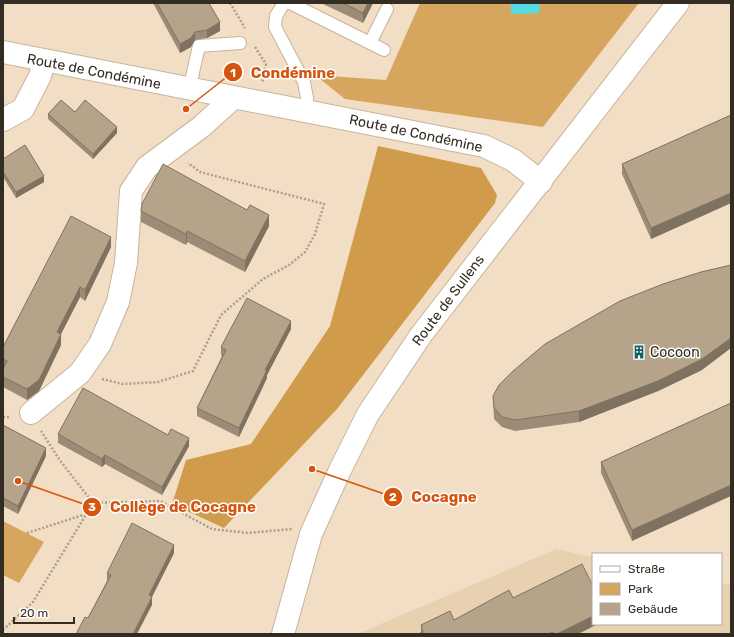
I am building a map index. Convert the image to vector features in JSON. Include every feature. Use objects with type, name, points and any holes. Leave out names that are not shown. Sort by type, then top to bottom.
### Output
[{"type":"street","name":"Route de Sullens","points":[[283,634],[311,534],[340,470],[368,414],[421,334],[541,182],[678,3]]},
{"type":"street","name":"Route de Condémine","points":[[3,52],[44,62],[484,146],[513,160],[541,182]]},
{"type":"street","points":[[3,120],[23,109],[40,76],[44,62]]},
{"type":"street","points":[[31,413],[80,373],[100,344],[118,302],[126,263],[131,191],[147,167],[201,127],[233,98]]},
{"type":"lane","points":[[284,3],[276,16],[275,27],[304,82],[307,98],[306,112]]},
{"type":"lane","points":[[290,3],[384,50]]},
{"type":"lane","points":[[370,43],[387,9]]},
{"type":"lane","points":[[189,90],[199,46],[240,43]]},
{"type":"path","points":[[261,89],[266,64]]},
{"type":"path","points":[[80,373],[123,384],[158,382],[194,371],[221,315],[263,279],[289,265],[305,252],[315,234],[324,204],[200,172],[168,150]]},
{"type":"path","points":[[3,417],[31,413],[59,459],[93,503]]},
{"type":"path","points":[[93,503],[160,501],[212,529],[248,533],[293,529]]},
{"type":"path","points":[[3,630],[33,602],[93,503]]},
{"type":"path","points":[[27,533],[87,514]]},
{"type":"shaded area","points":[[378,146],[481,168],[497,195],[495,203],[337,409],[224,528],[172,504],[186,460],[251,444],[330,326]]},
{"type":"shaded area","points":[[556,549],[592,557],[592,625],[722,625],[722,583],[731,585],[731,634],[357,634]]},
{"type":"green space","points":[[420,3],[639,3],[543,127],[345,99],[315,75],[386,80]]},
{"type":"green space","points":[[3,521],[44,542],[19,583],[3,575]]},
{"type":"water","points":[[511,3],[540,3],[539,13],[511,14]]},
{"type":"building","points":[[157,3],[209,3],[220,22],[207,30],[195,32],[191,38],[180,44]]},
{"type":"building","points":[[343,3],[368,3],[363,13]]},
{"type":"building","points":[[61,100],[75,112],[85,100],[117,127],[93,154],[48,114]]},
{"type":"building","points":[[731,115],[731,193],[651,228],[622,164]]},
{"type":"building","points":[[25,145],[44,176],[16,192],[3,172],[3,159]]},
{"type":"building","points":[[163,164],[247,210],[250,205],[269,215],[245,261],[187,231],[186,234],[141,211],[142,204]]},
{"type":"building","points":[[71,216],[111,237],[85,290],[80,287],[57,332],[61,334],[39,380],[27,389],[3,377],[3,369],[7,361],[3,359],[3,347]]},
{"type":"building","name":"Cocoon","points":[[731,265],[731,338],[702,359],[658,381],[579,411],[515,420],[502,417],[494,408],[493,396],[499,385],[545,344],[620,301],[663,284],[701,272]]},
{"type":"building","points":[[247,298],[291,321],[265,370],[267,370],[239,428],[197,408],[226,350],[221,347]]},
{"type":"building","points":[[83,388],[168,435],[171,429],[189,438],[162,487],[105,455],[102,459],[58,434]]},
{"type":"building","points":[[731,403],[731,485],[632,530],[601,462]]},
{"type":"building","points":[[3,425],[46,448],[18,506],[3,498]]},
{"type":"building","points":[[132,523],[174,545],[149,595],[152,597],[133,634],[76,634],[85,617],[88,618],[111,575],[107,573]]},
{"type":"building","points":[[582,564],[592,584],[592,616],[557,634],[554,634],[553,632],[548,634],[418,634],[423,632],[421,625],[450,611],[454,620],[509,590],[513,598]]},
{"type":"place","name":"Condémine","points":[[186,109]]},
{"type":"place","name":"Cocoon","points":[[639,352]]},
{"type":"place","name":"Cocagne","points":[[312,469]]},
{"type":"place","name":"Collège de Cocagne","points":[[18,481]]}]
